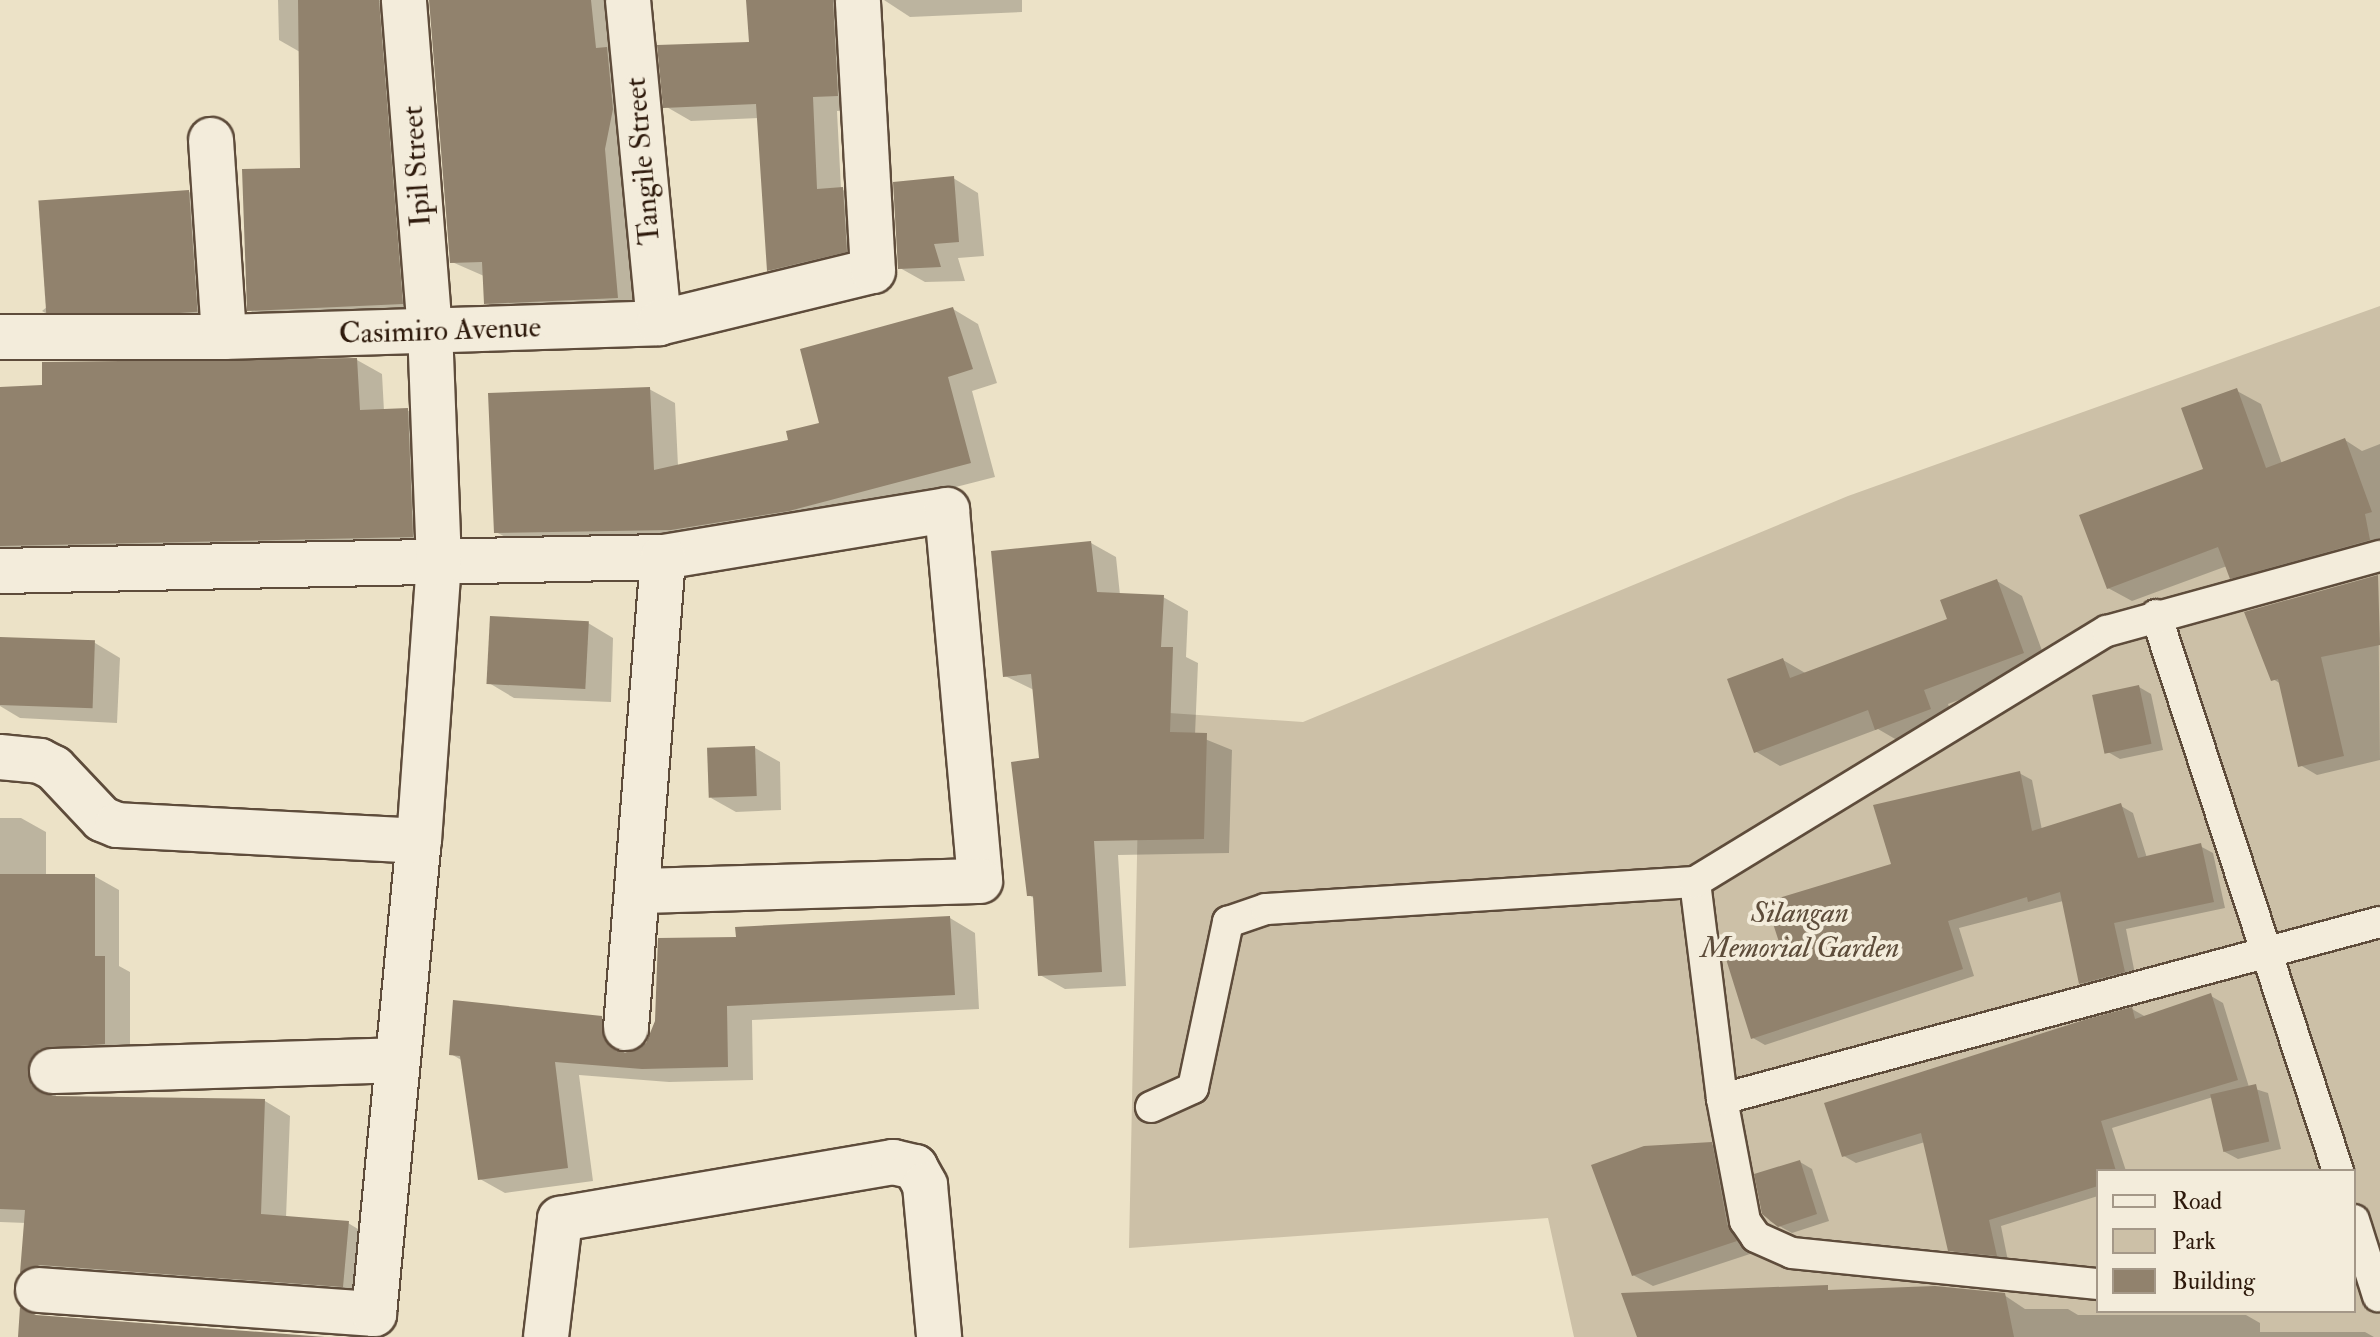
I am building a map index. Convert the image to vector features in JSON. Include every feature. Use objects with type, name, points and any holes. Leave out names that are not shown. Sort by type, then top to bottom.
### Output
[{"type":"street","name":"Ipil Street","points":[[38,1290],[374,1314],[419,841],[439,563],[430,332],[404,0]]},
{"type":"street","name":"Tangile Street","points":[[628,0],[659,323]]},
{"type":"street","name":"Casimiro Avenue","points":[[0,337],[224,337],[659,323],[873,271],[858,0]]},
{"type":"street","points":[[211,140],[224,337]]},
{"type":"street","points":[[0,571],[663,557],[947,510],[980,881],[640,891]]},
{"type":"street","points":[[626,1028],[640,891],[663,557]]},
{"type":"street","points":[[0,757],[54,768],[102,819],[117,825],[419,841]]},
{"type":"street","points":[[52,1071],[397,1060]]},
{"type":"street","points":[[546,1337],[560,1219],[893,1162],[915,1167],[925,1185],[939,1337]]},
{"type":"lane","points":[[1151,1107],[1193,1088],[1228,922],[1266,909],[1695,882],[2107,631],[2156,615],[2380,556]]},
{"type":"lane","points":[[2156,615],[2337,1169]]},
{"type":"lane","points":[[1695,882],[1722,1099],[1745,1221],[1771,1247],[2096,1284]]},
{"type":"lane","points":[[1722,1099],[2380,922]]},
{"type":"lane","points":[[2356,1229],[2371,1298]]},
{"type":"green space","name":"Silangan Memorial Garden","points":[[2380,306],[2380,1337],[1574,1337],[1548,1218],[1129,1248],[1140,711],[1303,722],[1848,496]]},
{"type":"building","points":[[298,0],[379,0],[403,304],[247,311],[242,169],[300,168]]},
{"type":"building","points":[[429,0],[591,0],[596,48],[607,47],[613,109],[605,149],[618,298],[484,304],[482,262],[450,263]]},
{"type":"building","points":[[746,0],[833,0],[838,96],[813,97],[817,189],[843,187],[847,252],[767,271],[756,104],[663,108],[657,45],[749,42]]},
{"type":"building","points":[[954,176],[959,242],[934,244],[941,267],[898,269],[893,182]]},
{"type":"building","points":[[189,190],[198,312],[47,322],[38,201]]},
{"type":"building","points":[[953,307],[973,369],[948,377],[971,463],[789,511],[671,530],[494,533],[488,393],[650,387],[654,470],[788,440],[786,431],[819,423],[800,349]]},
{"type":"building","points":[[357,358],[360,410],[408,408],[413,537],[0,546],[0,387],[42,385],[42,362]]},
{"type":"building","points":[[2237,388],[2266,468],[2345,438],[2372,512],[2365,514],[2370,540],[2230,579],[2218,547],[2107,589],[2079,515],[2203,469],[2181,408]]},
{"type":"building","points":[[1091,541],[1097,592],[1164,595],[1161,647],[1173,647],[1170,732],[1207,733],[1204,839],[1094,841],[1102,972],[1038,976],[1033,896],[1027,896],[1011,762],[1039,758],[1031,674],[1003,677],[991,551]]},
{"type":"building","points":[[2378,575],[2380,645],[2321,657],[2344,756],[2298,767],[2278,679],[2271,681],[2244,612]]},
{"type":"building","points":[[1997,579],[2024,653],[1924,690],[1931,709],[1875,730],[1868,710],[1754,753],[1727,679],[1783,658],[1790,678],[1947,619],[1940,600]]},
{"type":"building","points":[[490,616],[589,621],[585,689],[486,684]]},
{"type":"building","points":[[0,637],[95,640],[93,708],[0,705]]},
{"type":"building","points":[[2139,685],[2151,744],[2105,754],[2092,695]]},
{"type":"building","points":[[755,746],[757,796],[709,798],[707,748]]},
{"type":"building","points":[[2020,771],[2032,831],[2121,803],[2138,858],[2201,843],[2214,902],[2114,923],[2125,972],[2079,984],[2060,892],[2028,902],[2027,897],[1948,921],[1963,969],[1751,1039],[1726,959],[1779,942],[1766,902],[1891,864],[1873,805]]},
{"type":"building","points":[[0,874],[95,874],[95,956],[105,956],[105,1044],[40,1049],[30,1060],[31,1085],[53,1096],[265,1099],[261,1214],[349,1221],[343,1287],[40,1265],[20,1273],[25,1210],[0,1209]]},
{"type":"building","points":[[950,916],[955,995],[727,1006],[728,1067],[642,1069],[555,1062],[568,1168],[478,1180],[460,1056],[449,1055],[453,1000],[602,1016],[604,1039],[625,1053],[646,1043],[655,1021],[658,938],[736,937],[735,927]]},
{"type":"building","points":[[2211,993],[2238,1080],[2101,1121],[2115,1169],[2096,1169],[2096,1187],[1989,1220],[1997,1256],[1948,1251],[1921,1133],[1842,1157],[1824,1103],[2087,1019],[2132,1007],[2135,1019]]},
{"type":"building","points":[[2256,1084],[2269,1141],[2223,1152],[2210,1095]]},
{"type":"building","points":[[1712,1142],[1727,1224],[1737,1241],[1632,1276],[1591,1165],[1644,1146]]},
{"type":"building","points":[[1800,1160],[1817,1214],[1778,1227],[1762,1214],[1754,1174]]},
{"type":"building","points":[[1828,1285],[1828,1290],[1935,1286],[2005,1293],[2014,1337],[1637,1337],[1621,1293]]},
{"type":"building","points":[[20,1307],[36,1315],[325,1337],[18,1337]]}]
